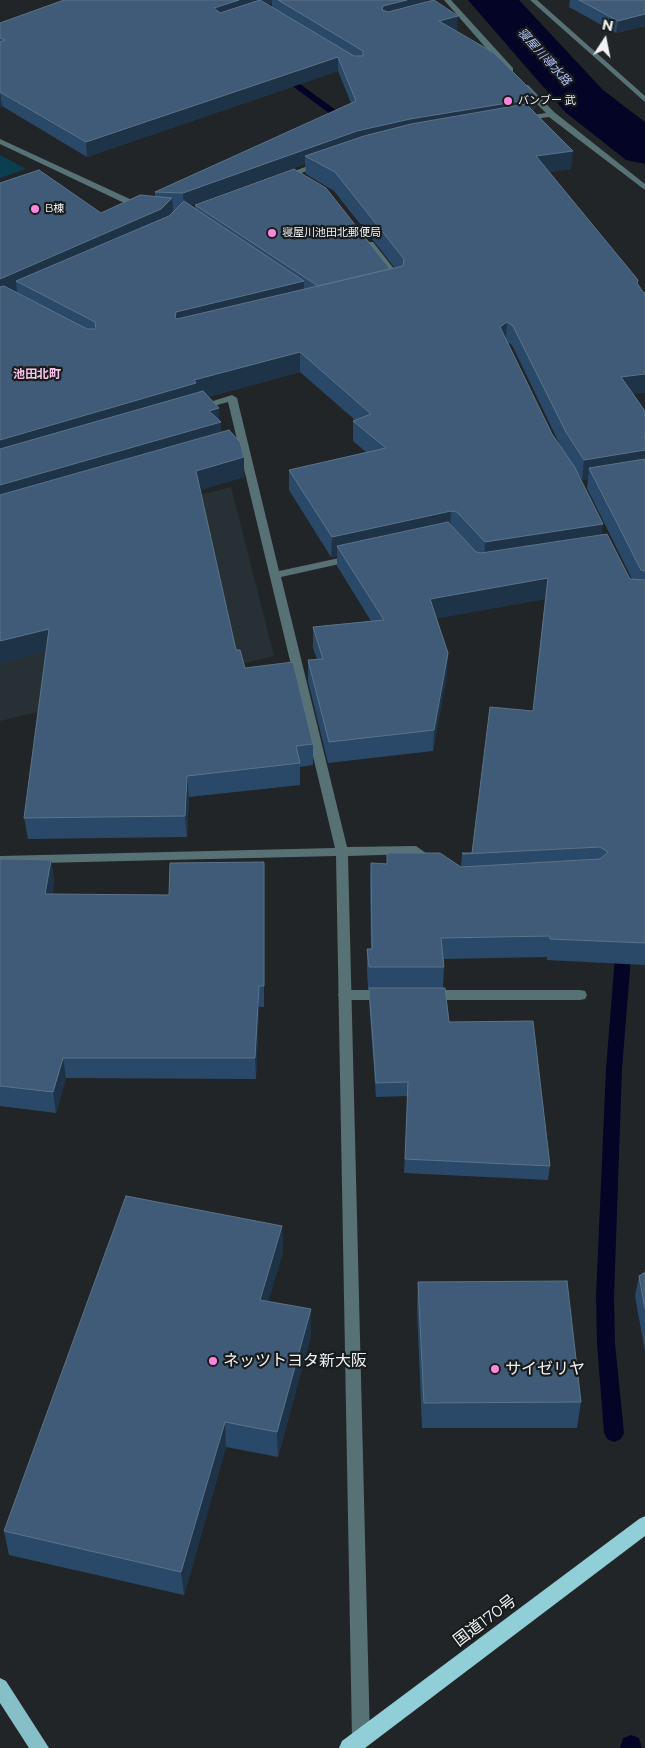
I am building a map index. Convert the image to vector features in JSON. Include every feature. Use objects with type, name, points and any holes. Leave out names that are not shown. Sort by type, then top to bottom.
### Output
[{"type":"highway","name":"国道170号","points":[[356,1744],[645,1525]]},
{"type":"main road","points":[[0,1687],[40,1748]]},
{"type":"street","points":[[533,0],[645,100]]},
{"type":"street","points":[[443,8],[450,3],[551,114],[645,188]]},
{"type":"street","points":[[513,121],[551,114]]},
{"type":"street","points":[[0,141],[147,210]]},
{"type":"street","points":[[276,180],[332,160]]},
{"type":"street","points":[[294,173],[308,182]]},
{"type":"street","points":[[365,238],[400,281],[390,283]]},
{"type":"street","points":[[186,411],[232,398],[238,444],[274,575],[342,851],[356,1744]]},
{"type":"street","points":[[274,575],[362,556]]},
{"type":"street","points":[[0,860],[416,850],[445,871]]},
{"type":"street","points":[[345,995],[394,995]]},
{"type":"street","points":[[414,995],[580,995]]},
{"type":"shaded area","points":[[0,155],[26,169],[0,178]]},
{"type":"shaded area","points":[[231,487],[274,656],[0,721],[0,546]]},
{"type":"building","points":[[64,0],[239,0],[214,8],[220,13],[260,0],[354,56],[363,56],[363,51],[278,0],[407,0],[383,6],[382,10],[388,12],[434,0],[458,16],[439,21],[494,53],[536,95],[518,100],[520,101],[410,119],[357,131],[183,193],[155,192],[356,101],[338,57],[86,142],[0,92],[0,42],[5,40],[0,38],[0,23]]},
{"type":"building","points":[[579,0],[645,0],[645,14],[618,21]]},
{"type":"building","points":[[526,104],[573,151],[536,156],[638,280],[637,283],[645,293],[645,374],[621,377],[645,411],[645,450],[584,460],[566,432],[513,326],[507,322],[500,327],[552,434],[574,466],[603,524],[485,542],[457,512],[451,511],[332,537],[289,470],[386,448],[353,421],[371,414],[300,352],[194,380],[196,383],[0,440],[0,287],[4,286],[87,329],[96,329],[95,322],[16,281],[169,216],[184,201],[304,281],[176,312],[175,318],[177,319],[403,266],[404,259],[335,172],[305,156],[364,136],[411,124]]},
{"type":"building","points":[[294,169],[326,188],[390,269],[318,286],[195,205]]},
{"type":"building","points":[[39,170],[101,213],[140,195],[172,198],[161,209],[0,279],[0,183]]},
{"type":"building","points":[[203,391],[219,408],[209,411],[221,422],[0,485],[0,449]]},
{"type":"building","points":[[229,430],[240,442],[244,457],[196,471],[236,650],[240,650],[245,668],[293,662],[313,744],[296,746],[300,763],[187,776],[185,816],[24,818],[49,629],[0,641],[0,495]]},
{"type":"building","points":[[645,459],[645,571],[641,570],[589,468]]},
{"type":"building","points":[[448,522],[476,552],[481,553],[607,534],[630,579],[645,580],[645,943],[550,939],[550,936],[441,938],[444,967],[369,967],[367,949],[372,949],[371,863],[387,864],[387,853],[440,853],[461,867],[600,859],[608,852],[600,847],[463,854],[462,853],[472,853],[490,707],[533,711],[548,578],[430,599],[448,653],[434,730],[329,742],[308,660],[323,659],[313,627],[384,620],[337,546]]},
{"type":"building","points":[[0,859],[51,860],[45,894],[169,895],[170,863],[264,862],[264,986],[259,986],[255,1058],[63,1058],[53,1092],[0,1086]]},
{"type":"building","points":[[369,988],[445,988],[449,1022],[533,1021],[550,1166],[405,1159],[408,1082],[376,1083]]},
{"type":"building","points":[[126,1196],[282,1226],[260,1300],[311,1309],[277,1432],[225,1422],[181,1572],[4,1531]]},
{"type":"building","points":[[645,1272],[645,1309],[639,1276]]},
{"type":"building","points":[[567,1281],[581,1402],[424,1403],[418,1282]]},
{"type":"waterway","name":"寝屋川導水路","points":[[492,0],[584,101],[645,148]]},
{"type":"waterway","points":[[282,74],[348,123]]},
{"type":"waterway","points":[[614,1433],[606,1343],[605,1297],[614,1069],[624,944]]},
{"type":"place","name":"バンブー 武","points":[[508,101]]},
{"type":"place","name":"B棟","points":[[35,209]]},
{"type":"place","name":"寝屋川池田北郵便局","points":[[272,233]]},
{"type":"place","name":"ネッツトヨタ新大阪","points":[[213,1361]]},
{"type":"place","name":"サイゼリヤ","points":[[495,1369]]},
{"type":"district","name":"池田北町","points":[[37,374]]}]
